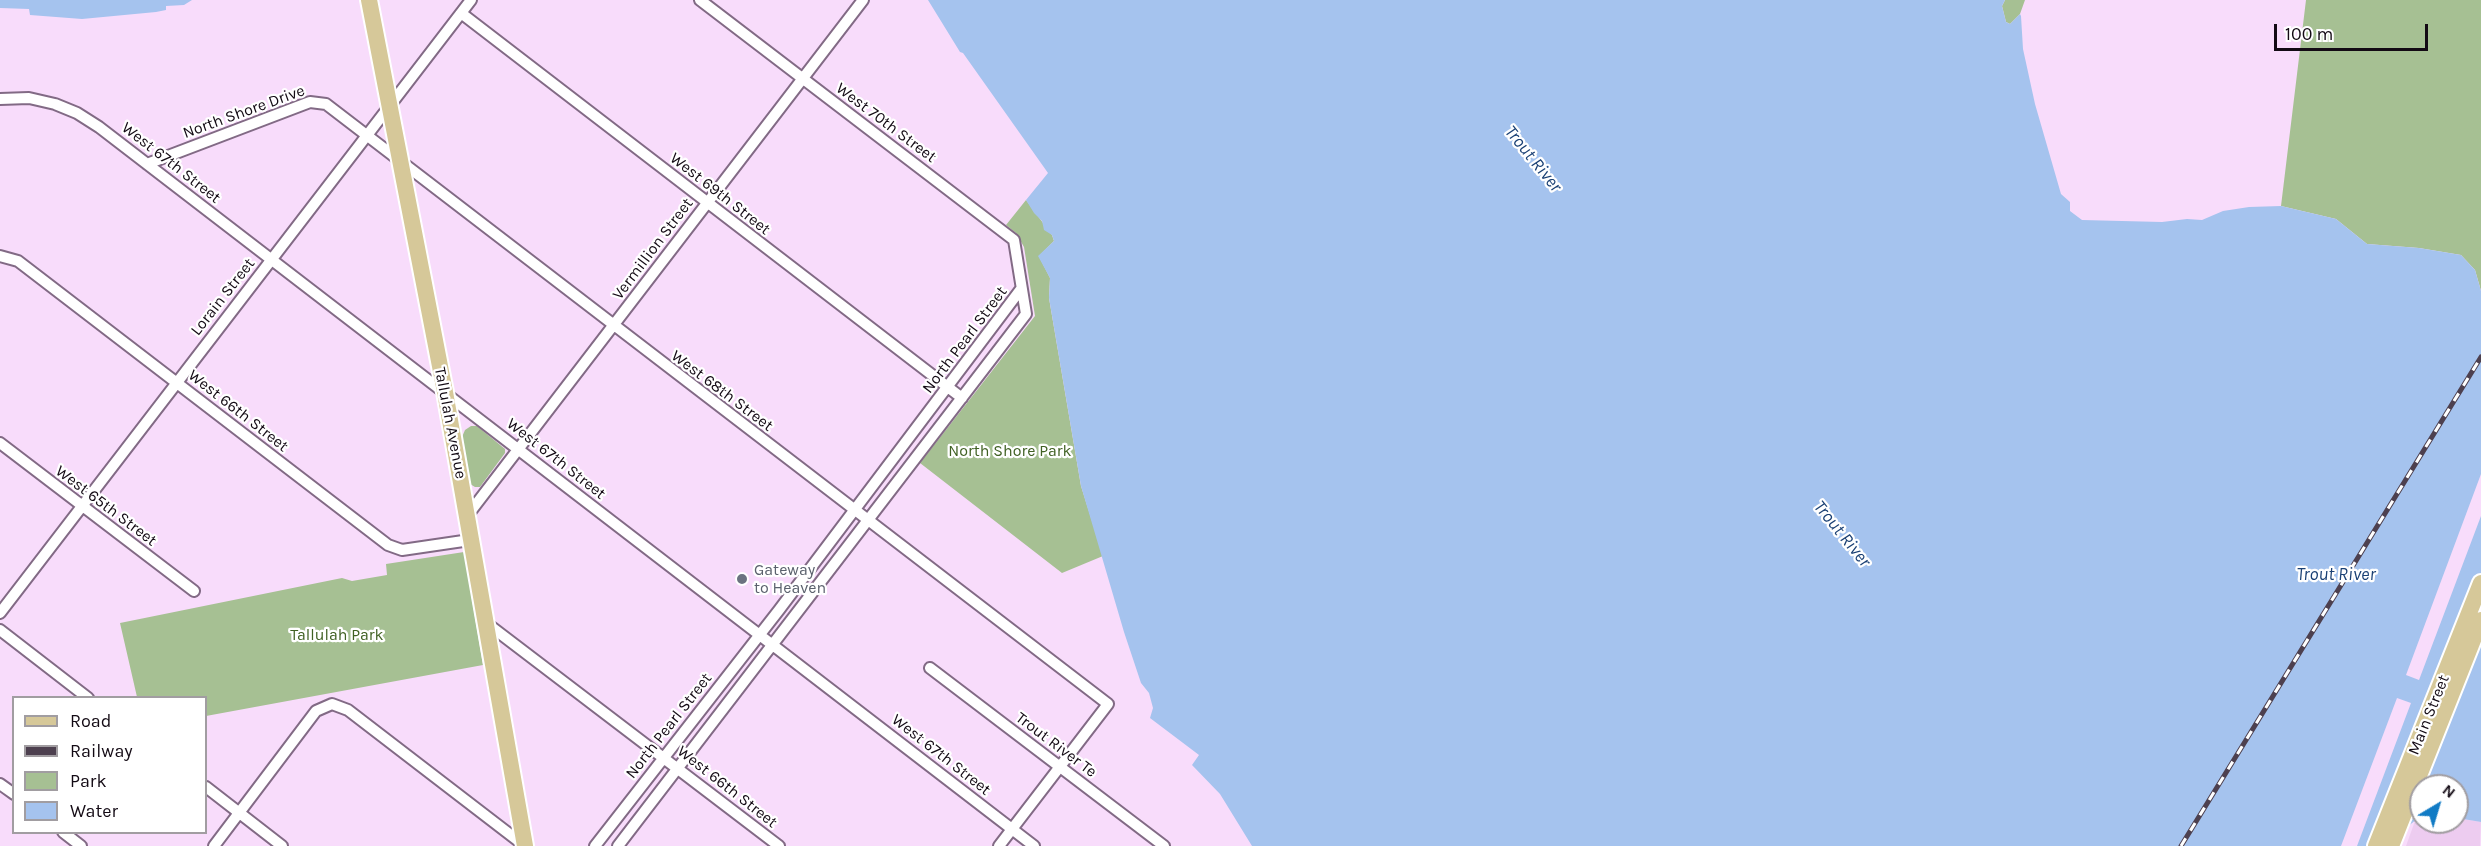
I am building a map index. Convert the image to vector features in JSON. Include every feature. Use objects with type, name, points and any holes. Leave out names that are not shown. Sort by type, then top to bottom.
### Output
[{"type":"main road","name":"Tallulah Avenue","points":[[369,0],[391,104],[445,392],[525,846]]},
{"type":"main road","name":"Main Street","points":[[2376,846],[2481,583]]},
{"type":"main road","name":"Main Street","points":[[2391,846],[2481,620]]},
{"type":"street","name":"Lorain Street","points":[[0,614],[471,0]]},
{"type":"street","name":"West 70th Street","points":[[700,0],[1014,240],[1021,289]]},
{"type":"street","name":"Vermillion Street","points":[[467,516],[863,0]]},
{"type":"street","name":"West 69th Street","points":[[461,13],[962,398]]},
{"type":"street","name":"West 67th Street","points":[[0,99],[29,98],[55,104],[77,112],[99,127],[1034,846]]},
{"type":"street","name":"North Shore Drive","points":[[147,164],[310,102],[318,102]]},
{"type":"street","name":"West 68th Street","points":[[318,102],[326,104],[613,327],[1107,704],[1060,766]]},
{"type":"street","name":"West 66th Street","points":[[0,256],[18,261],[394,548],[412,549],[470,540]]},
{"type":"street","name":"North Pearl Street","points":[[595,846],[949,387],[1021,289]]},
{"type":"street","name":"North Pearl Street","points":[[618,846],[1026,314],[1021,289]]},
{"type":"street","name":"West 65th Street","points":[[0,443],[194,591]]},
{"type":"street","name":"West 66th Street","points":[[485,622],[779,846]]},
{"type":"street","points":[[0,630],[85,696]]},
{"type":"street","name":"Trout River Te","points":[[930,668],[1164,846]]},
{"type":"street","points":[[214,846],[316,711],[332,704],[348,710],[525,846]]},
{"type":"street","points":[[999,846],[1060,766]]},
{"type":"street","points":[[207,788],[282,846]]},
{"type":"street","points":[[66,834],[81,846]]},
{"type":"shaded area","points":[[2469,820],[2481,822],[2480,846],[2406,846],[2410,834],[2469,834]]},
{"type":"green space","points":[[2005,0],[2025,0],[2020,14],[2010,24],[2006,22],[2002,6]]},
{"type":"green space","points":[[2306,0],[2481,0],[2481,291],[2475,270],[2461,255],[2419,248],[2367,244],[2336,219],[2281,206]]},
{"type":"green space","name":"North Shore Park","points":[[1026,200],[1054,241],[1039,256],[1050,278],[1049,298],[1081,486],[1103,556],[1062,573],[920,463],[1035,316],[1024,247],[1016,233],[1006,225]]},
{"type":"green space","points":[[471,426],[477,426],[505,449],[505,453],[480,487],[470,484],[462,437],[465,430]]},
{"type":"green space","name":"Tallulah Park","points":[[464,552],[483,665],[207,716],[207,696],[137,696],[120,623],[342,578],[352,581],[387,575],[386,564]]},
{"type":"water","points":[[0,0],[192,0],[184,5],[166,6],[166,10],[156,12],[82,19],[30,15],[29,9],[0,8]]},
{"type":"water","name":"Trout River","points":[[928,0],[2005,0],[2002,6],[2006,22],[2010,24],[2020,14],[2021,16],[2023,49],[2035,104],[2061,194],[2070,202],[2070,211],[2082,220],[2162,222],[2202,220],[2223,211],[2281,206],[2336,219],[2367,244],[2419,248],[2461,255],[2475,270],[2481,291],[2481,822],[2469,820],[2469,774],[2409,774],[2409,825],[2383,846],[1252,846],[1220,794],[1192,765],[1199,755],[1150,718],[1153,708],[1149,693],[1141,683],[1124,632],[1081,486],[1049,298],[1050,278],[1038,256],[1054,241],[1052,235],[1044,230],[1042,221],[1026,200],[1048,173],[963,53],[960,52]]},
{"type":"pier","points":[[2481,474],[2481,516],[2419,680],[2406,675]]},
{"type":"pier","points":[[2397,698],[2411,703],[2357,846],[2341,846]]},
{"type":"railway","points":[[2181,846],[2481,357]]},
{"type":"place","name":"Gateway to Heaven","points":[[742,579]]}]
